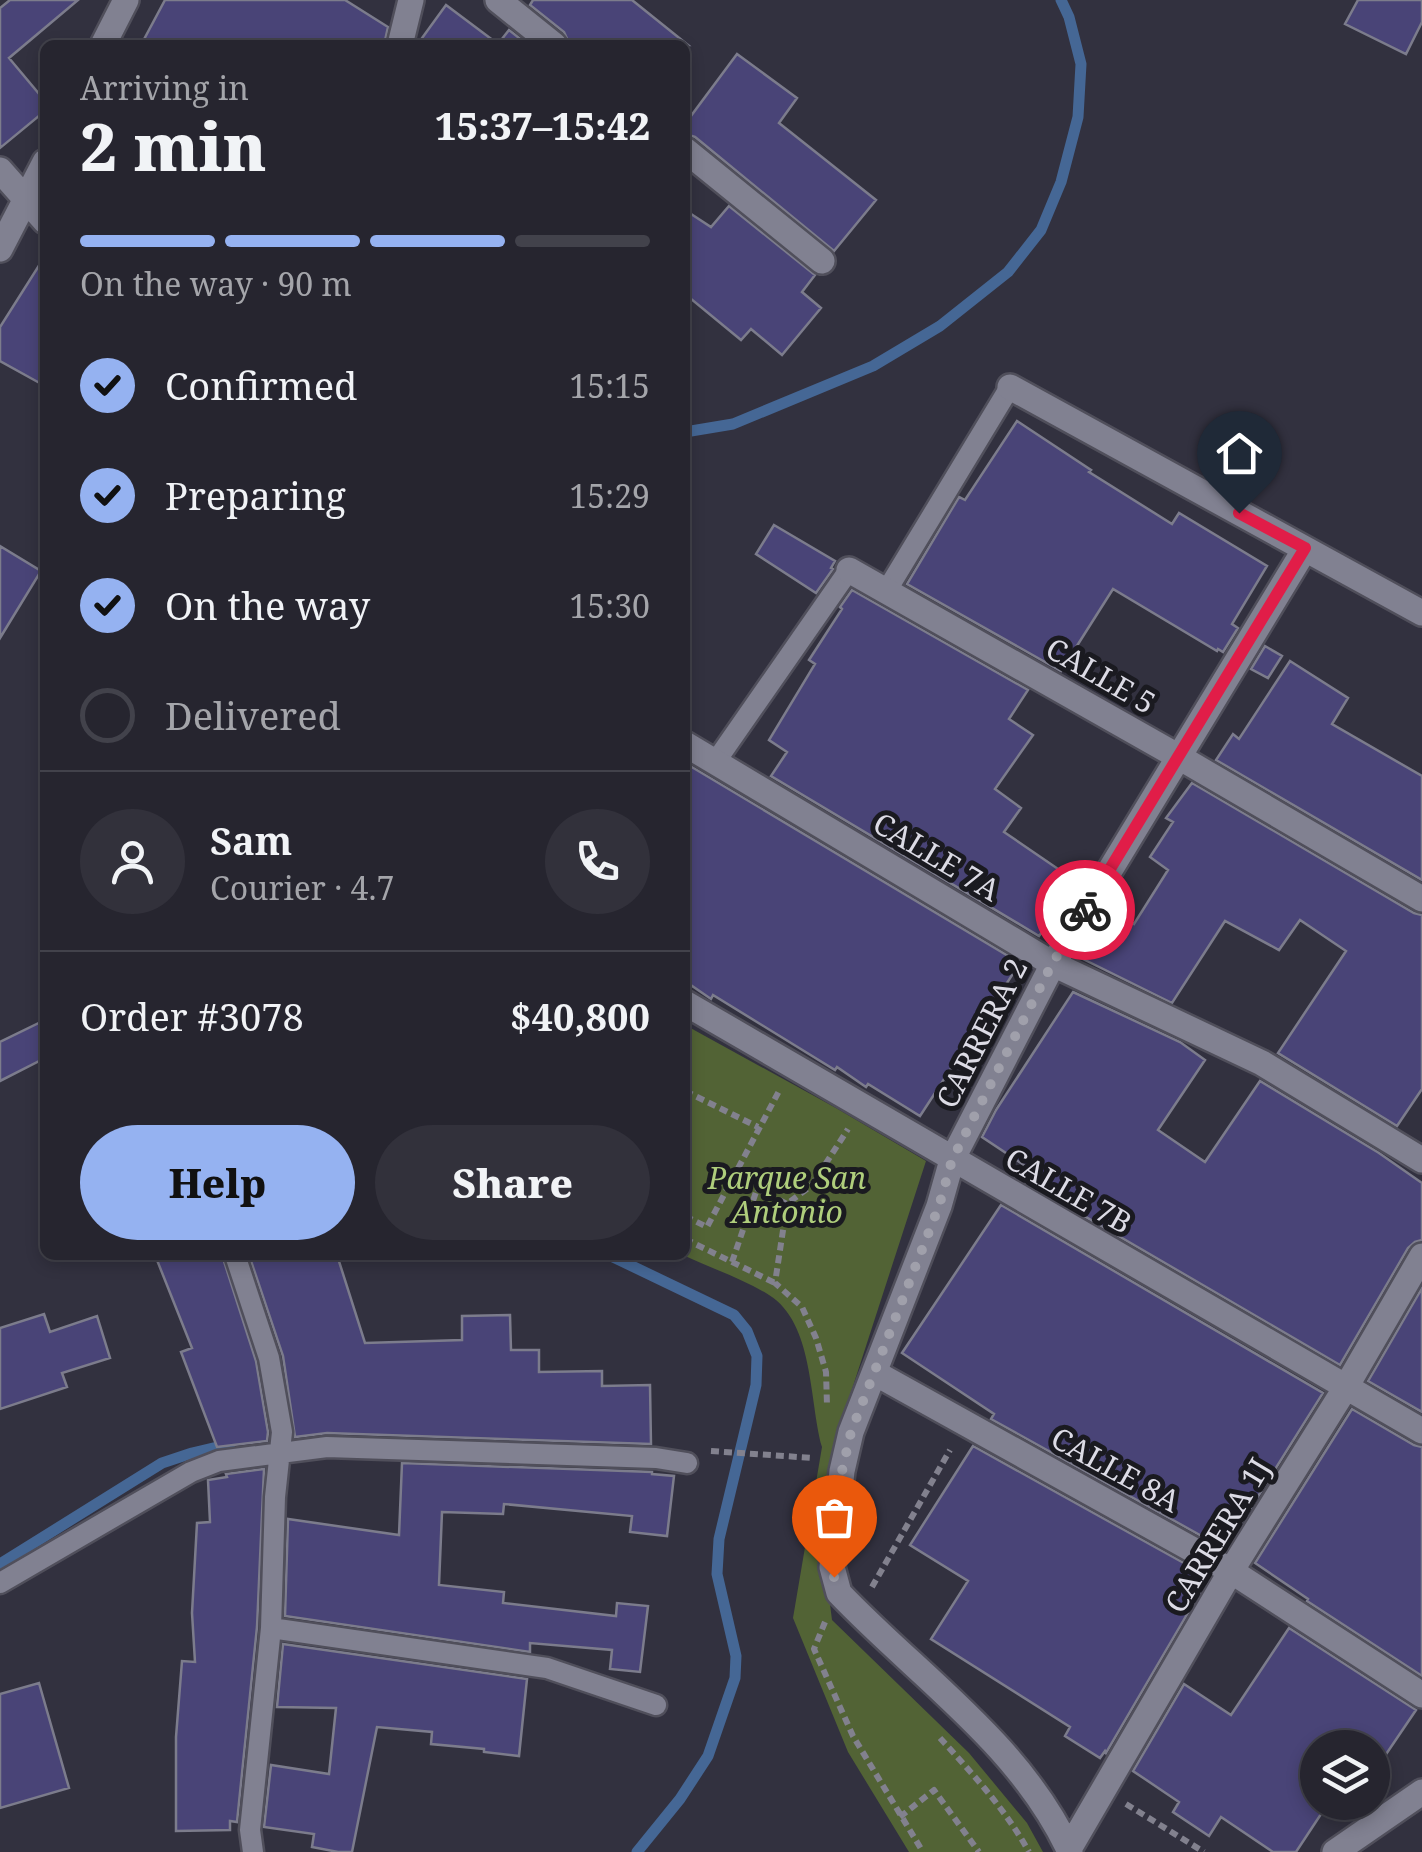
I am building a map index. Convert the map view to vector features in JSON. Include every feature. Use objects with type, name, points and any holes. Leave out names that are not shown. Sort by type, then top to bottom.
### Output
[{"type":"street","points":[[106,40],[126,0]]},
{"type":"street","points":[[401,40],[411,0]]},
{"type":"street","points":[[498,0],[548,40]]},
{"type":"street","points":[[690,154],[822,261]]},
{"type":"street","points":[[0,170],[40,215]]},
{"type":"street","points":[[0,249],[40,172]]},
{"type":"street","points":[[1010,387],[1422,613]]},
{"type":"street","name":"CARRERA 2","points":[[858,1612],[839,1594],[832,1567],[842,1471],[851,1432],[939,1206],[952,1160],[1052,964],[1305,548]]},
{"type":"street","name":"CALLE 5","points":[[850,570],[1422,899]]},
{"type":"street","name":"CALLE 7A","points":[[690,747],[1052,964],[1262,1063],[1422,1160]]},
{"type":"street","name":"CALLE 7B","points":[[690,1006],[1422,1432]]},
{"type":"street","name":"CARRERA 1J","points":[[1069,1851],[1231,1571],[1422,1256]]},
{"type":"street","name":"CALLE 8A","points":[[874,1373],[1231,1571],[1422,1695]]},
{"type":"street","points":[[858,1612],[985,1731],[1043,1801],[1069,1851]]},
{"type":"street","points":[[1336,1852],[1422,1792]]},
{"type":"lane","points":[[887,590],[1010,387]]},
{"type":"lane","points":[[716,761],[850,570]]},
{"type":"lane","points":[[237,1260],[269,1358],[282,1432],[274,1496],[271,1628],[250,1830],[254,1852]]},
{"type":"lane","points":[[0,1583],[191,1472],[219,1461],[280,1452],[367,1448],[656,1458],[686,1463]]},
{"type":"lane","points":[[271,1628],[547,1668],[656,1705]]},
{"type":"path","points":[[690,1218],[707,1227],[794,1065]]},
{"type":"path","points":[[690,1093],[758,1127]]},
{"type":"path","points":[[774,1283],[787,1204],[812,1185],[863,1106]]},
{"type":"path","points":[[733,1176],[787,1204]]},
{"type":"path","points":[[732,1262],[757,1189]]},
{"type":"path","points":[[690,1242],[774,1283],[802,1307],[826,1372],[827,1409]]},
{"type":"path","points":[[858,1612],[965,1422]]},
{"type":"path","points":[[705,1451],[804,1457]]},
{"type":"path","points":[[831,1633],[826,1620],[814,1649],[853,1736],[923,1852]]},
{"type":"path","points":[[934,1730],[1019,1834],[1028,1852]]},
{"type":"path","points":[[900,1817],[934,1790],[979,1852]]},
{"type":"path","points":[[1104,1791],[1204,1852]]},
{"type":"green space","name":"Parque San Antonio","points":[[690,1028],[926,1161],[843,1417],[823,1549],[832,1620],[969,1753],[1027,1823],[1043,1852],[909,1852],[848,1752],[793,1618],[822,1447],[808,1364],[784,1308],[738,1279],[690,1258]]},
{"type":"building","points":[[10,0],[78,0],[9,58],[40,95],[40,115],[0,148],[0,8]]},
{"type":"building","points":[[165,0],[345,0],[388,27],[385,40],[144,40]]},
{"type":"building","points":[[533,0],[632,0],[682,40],[568,40],[564,32],[530,5]]},
{"type":"building","points":[[1358,0],[1422,0],[1422,22],[1406,54],[1345,24]]},
{"type":"building","points":[[446,5],[493,40],[421,40]]},
{"type":"building","points":[[509,30],[522,40],[501,40]]},
{"type":"building","points":[[737,54],[797,98],[779,123],[876,200],[834,251],[690,136],[690,117]]},
{"type":"building","points":[[729,206],[815,275],[802,292],[821,308],[782,355],[751,329],[741,340],[690,298],[690,213],[711,227]]},
{"type":"building","points":[[40,264],[40,383],[0,361],[0,327]]},
{"type":"building","points":[[1017,421],[1172,524],[1179,513],[1267,566],[1232,624],[1238,628],[1223,652],[1113,589],[1061,671],[907,584],[959,497],[965,500]]},
{"type":"building","points":[[774,525],[835,561],[816,593],[756,554]]},
{"type":"building","points":[[0,546],[40,573],[0,638]]},
{"type":"building","points":[[852,590],[1028,690],[1009,719],[1033,735],[995,789],[1021,808],[1004,832],[1064,873],[1048,897],[1066,910],[1050,938],[1042,932],[1039,936],[771,776],[787,752],[769,740],[815,664],[809,660]]},
{"type":"building","points":[[1265,646],[1282,656],[1268,678],[1251,669]]},
{"type":"building","points":[[1290,661],[1348,698],[1332,724],[1422,776],[1422,880],[1216,760],[1233,734],[1239,739]]},
{"type":"building","points":[[690,766],[1020,963],[920,1116],[837,1067],[835,1070],[713,995],[711,999],[690,984]]},
{"type":"building","points":[[1192,783],[1422,915],[1422,1089],[1397,1126],[1278,1053],[1346,951],[1300,920],[1279,950],[1225,921],[1172,1003],[1077,956],[1107,906],[1134,924],[1168,870],[1150,857],[1173,822],[1166,818]]},
{"type":"building","points":[[1073,992],[1180,1042],[1205,1060],[1158,1130],[1205,1162],[1260,1081],[1422,1183],[1422,1240],[1408,1248],[1340,1365],[1019,1178],[1027,1167],[982,1137]]},
{"type":"building","points":[[40,1022],[40,1061],[0,1081],[0,1042]]},
{"type":"building","points":[[1001,1205],[1323,1393],[1225,1549],[991,1419],[994,1414],[902,1353]]},
{"type":"building","points":[[157,1260],[224,1260],[256,1361],[267,1441],[217,1447],[181,1352],[192,1348]]},
{"type":"building","points":[[251,1260],[339,1260],[365,1343],[462,1340],[462,1316],[510,1315],[511,1350],[539,1350],[539,1372],[602,1371],[602,1386],[650,1385],[651,1444],[327,1433],[295,1437],[283,1356]]},
{"type":"building","points":[[1422,1288],[1422,1412],[1368,1381]]},
{"type":"building","points":[[44,1314],[50,1332],[97,1316],[110,1358],[62,1373],[67,1387],[0,1409],[0,1328]]},
{"type":"building","points":[[1352,1409],[1422,1447],[1422,1676],[1255,1563]]},
{"type":"building","points":[[973,1446],[1209,1577],[1100,1758],[1065,1736],[1070,1727],[931,1639],[968,1581],[910,1545]]},
{"type":"building","points":[[402,1463],[674,1476],[667,1536],[630,1532],[632,1516],[504,1504],[503,1514],[442,1512],[439,1585],[504,1592],[503,1603],[616,1616],[617,1603],[648,1606],[640,1672],[610,1669],[612,1650],[530,1643],[530,1652],[285,1616],[288,1519],[399,1535]]},
{"type":"building","points":[[264,1469],[257,1627],[237,1822],[230,1821],[230,1830],[176,1831],[176,1737],[182,1661],[195,1662],[192,1613],[197,1523],[210,1522],[208,1480]]},
{"type":"building","points":[[1289,1628],[1416,1710],[1390,1748],[1390,1730],[1300,1730],[1300,1820],[1317,1820],[1296,1852],[1273,1852],[1221,1817],[1209,1836],[1173,1812],[1179,1802],[1133,1771],[1184,1684],[1231,1715]]},
{"type":"building","points":[[283,1644],[527,1679],[519,1756],[431,1744],[432,1732],[377,1727],[352,1852],[312,1847],[314,1834],[264,1827],[271,1765],[329,1774],[336,1708],[277,1707]]},
{"type":"building","points":[[39,1683],[69,1788],[0,1808],[0,1694]]},
{"type":"waterway","points":[[690,431],[733,424],[873,366],[940,326],[1008,272],[1041,230],[1061,182],[1078,117],[1081,64],[1061,0]]},
{"type":"waterway","points":[[619,1260],[734,1315],[747,1331],[757,1356],[756,1385],[719,1539],[717,1574],[736,1656],[735,1678],[708,1756],[680,1799],[637,1852]]},
{"type":"waterway","points":[[0,1564],[162,1463],[230,1444]]},
{"type":"way so far","points":[[834,1577],[842,1471],[851,1432],[939,1206],[952,1160],[1052,964],[1085,910]]},
{"type":"route","points":[[1085,910],[1305,548],[1239,513]]}]
